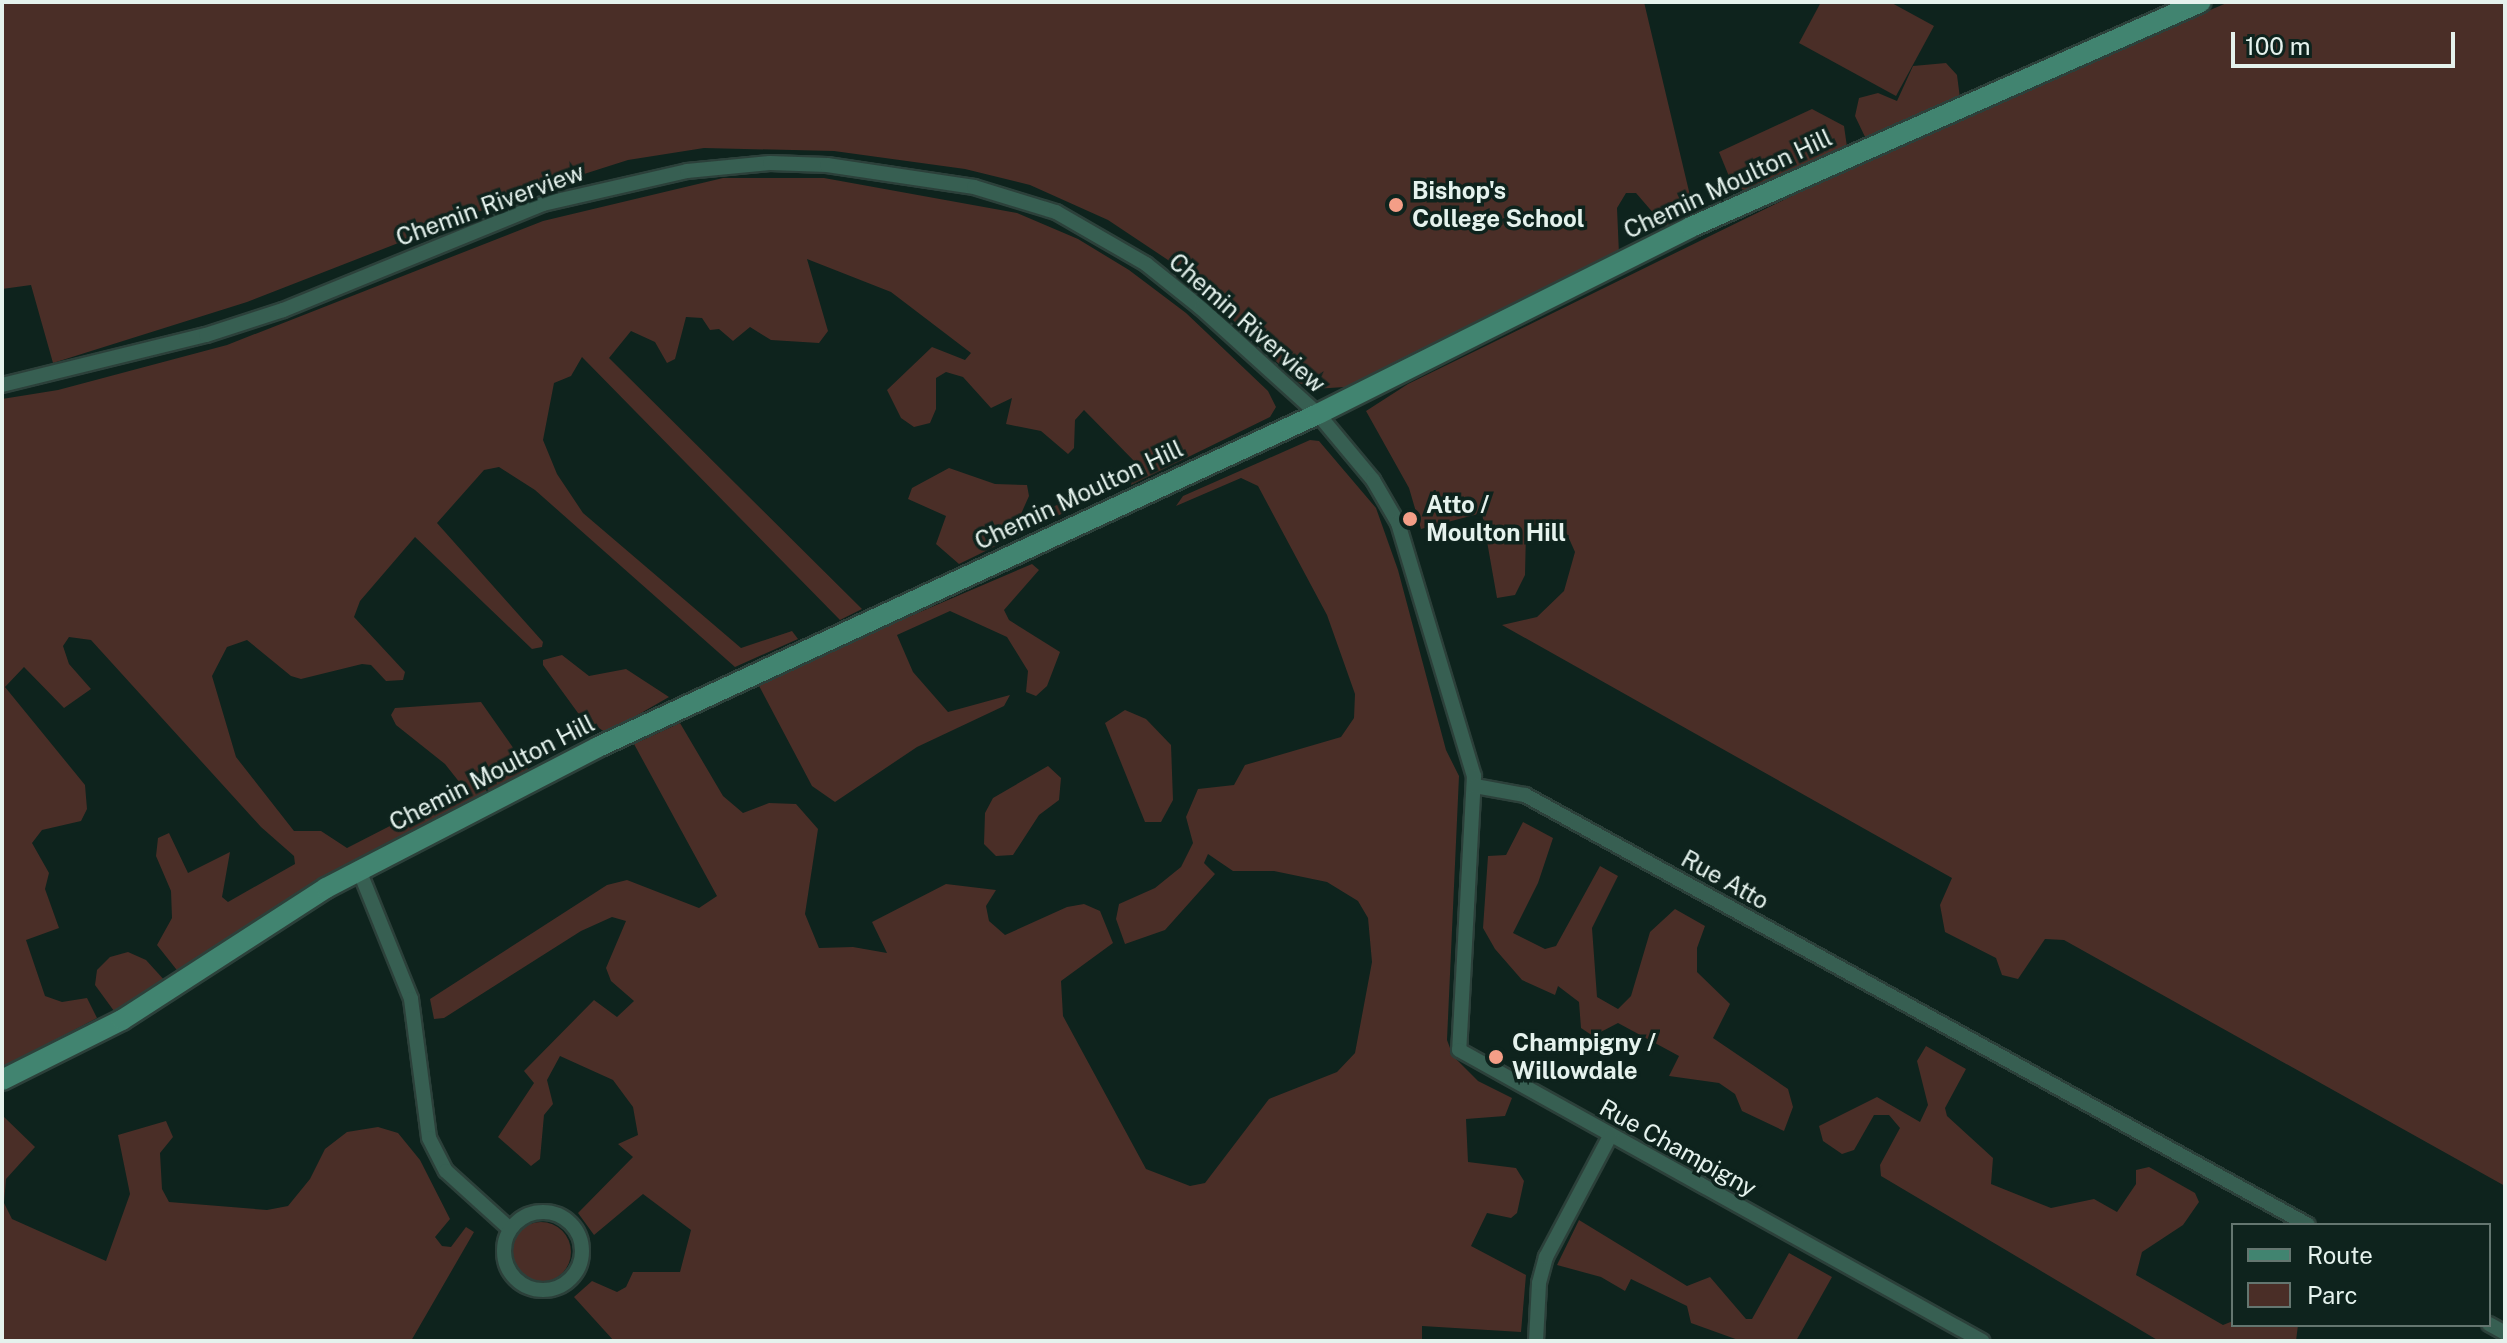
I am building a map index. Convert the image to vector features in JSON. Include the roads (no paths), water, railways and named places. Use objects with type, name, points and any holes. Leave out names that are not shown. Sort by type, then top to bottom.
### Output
[{"type":"street","name":"Chemin Moulton Hill","points":[[2,1080],[122,1020],[359,870],[598,747],[1318,414],[1691,227],[2201,2]]},
{"type":"street","name":"Chemin Riverview","points":[[2,385],[152,350],[283,310],[556,200],[635,179],[770,163],[827,165],[974,187],[1056,212],[1146,264],[1318,414]]},
{"type":"street","points":[[1318,414],[1373,480],[1398,523],[1475,786]]},
{"type":"street","name":"Rue Champigny","points":[[1475,786],[1459,1050],[1982,1341]]},
{"type":"street","name":"Rue Atto","points":[[1475,786],[1525,795],[2304,1223]]},
{"type":"street","points":[[359,870],[400,961],[411,999],[429,1138],[460,1186],[510,1229]]},
{"type":"street","points":[[1536,1341],[1539,1283],[1546,1257],[1610,1136]]},
{"type":"street","points":[[535,1212],[565,1219],[581,1244],[575,1273],[550,1289],[521,1283],[504,1258],[510,1229],[535,1212]]},
{"type":"place","name":"Bishop's College School","points":[[1396,205]]},
{"type":"place","name":"Atto / Moulton Hill","points":[[1410,519]]},
{"type":"place","name":"Champigny / Willowdale","points":[[1496,1057]]}]
